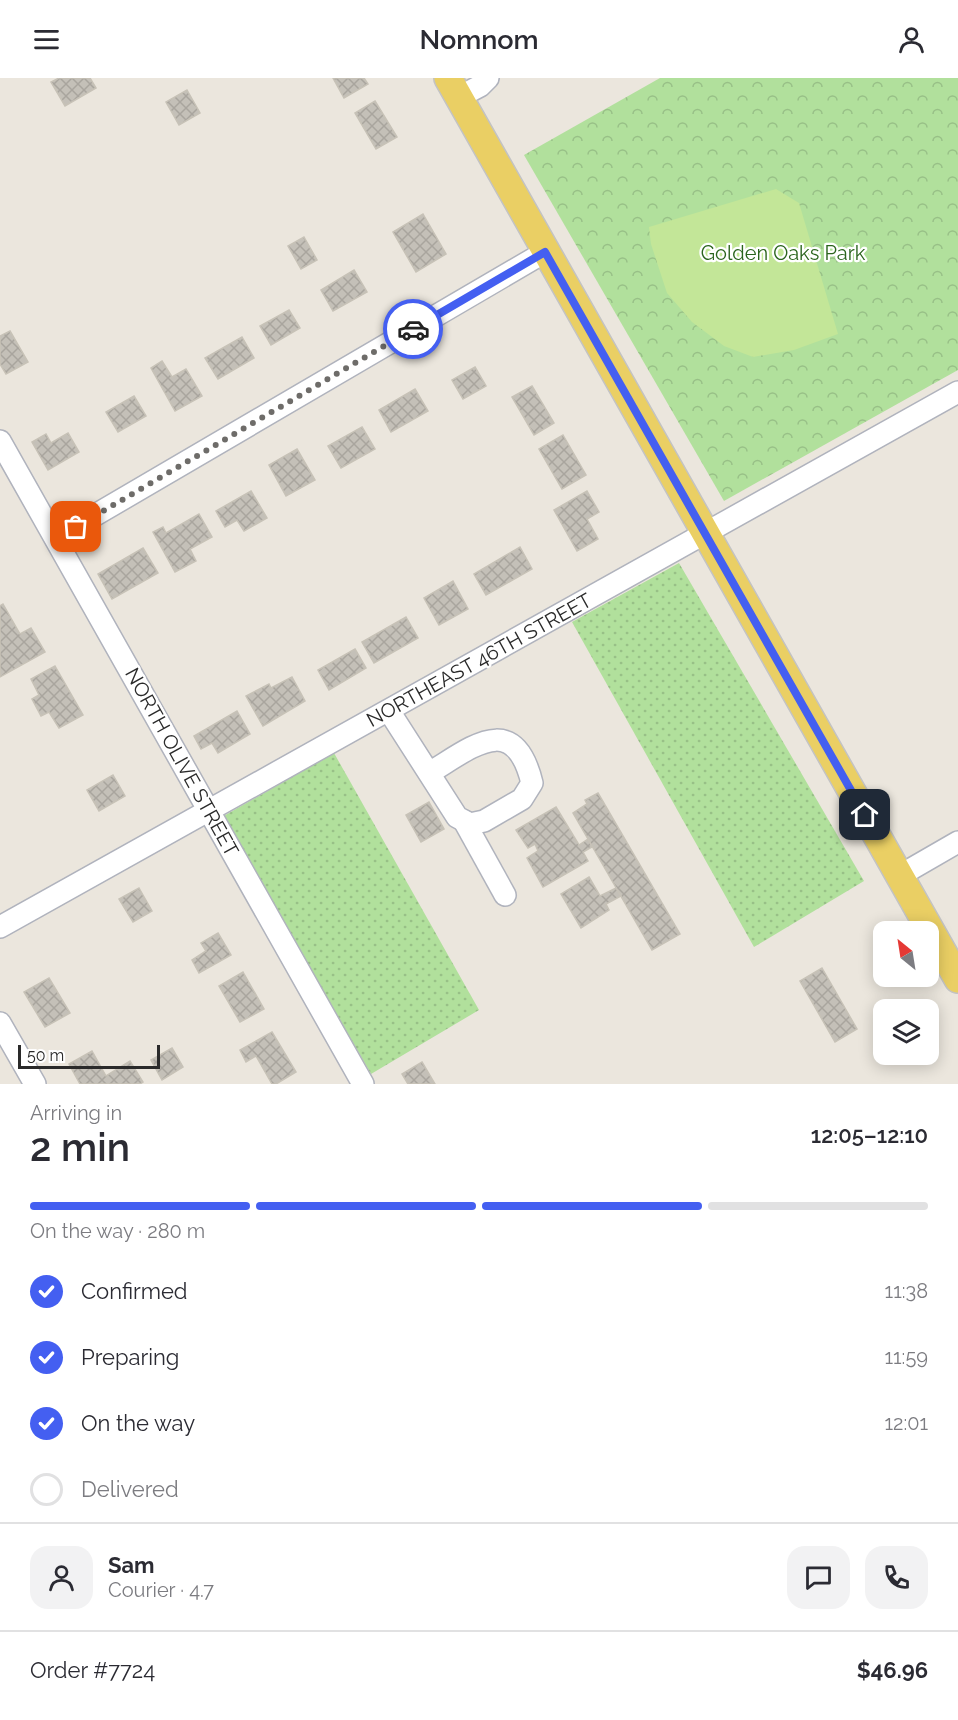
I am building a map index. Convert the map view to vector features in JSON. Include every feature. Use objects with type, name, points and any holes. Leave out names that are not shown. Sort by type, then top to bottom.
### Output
[{"type":"main road","points":[[453,88],[958,979]]},
{"type":"street","points":[[453,88],[480,86],[488,78]]},
{"type":"street","points":[[56,538],[545,252]]},
{"type":"street","name":"NORTHEAST 46TH STREET","points":[[0,927],[958,392]]},
{"type":"street","name":"NORTH OLIVE STREET","points":[[0,441],[363,1084]]},
{"type":"street","points":[[389,711],[457,817],[470,825],[484,821],[522,799],[532,783],[528,769],[515,748],[501,739],[481,742],[429,772]]},
{"type":"street","points":[[464,821],[505,895]]},
{"type":"street","points":[[899,876],[958,842]]},
{"type":"street","points":[[0,1023],[35,1084]]},
{"type":"green space","name":"Golden Oaks Park","points":[[660,78],[958,78],[958,370],[724,501],[524,155]]},
{"type":"green space","points":[[776,189],[799,203],[838,334],[794,350],[753,357],[724,346],[692,322],[667,293],[651,244],[649,227]]},
{"type":"green space","points":[[679,563],[864,881],[754,947],[572,622]]},
{"type":"green space","points":[[334,753],[479,1010],[371,1074],[222,817]]},
{"type":"building","points":[[59,78],[90,78],[96,88],[65,106],[51,82]]},
{"type":"building","points":[[333,78],[364,78],[368,84],[344,98]]},
{"type":"building","points":[[187,90],[200,113],[179,125],[166,102]]},
{"type":"building","points":[[375,101],[397,137],[376,149],[355,113]]},
{"type":"building","points":[[423,214],[446,254],[416,272],[393,232]]},
{"type":"building","points":[[304,237],[317,260],[301,269],[288,246]]},
{"type":"building","points":[[354,270],[367,292],[333,311],[321,290]]},
{"type":"building","points":[[289,310],[300,328],[271,345],[260,326]]},
{"type":"building","points":[[10,331],[28,362],[6,374],[0,364],[0,336]]},
{"type":"building","points":[[242,337],[254,358],[218,379],[205,358]]},
{"type":"building","points":[[162,361],[172,377],[186,369],[202,396],[175,411],[151,368]]},
{"type":"building","points":[[475,367],[486,386],[463,399],[452,380]]},
{"type":"building","points":[[532,386],[554,423],[534,435],[512,397]]},
{"type":"building","points":[[415,389],[428,411],[391,432],[379,410]]},
{"type":"building","points":[[134,396],[146,416],[118,432],[106,412]]},
{"type":"building","points":[[362,427],[375,449],[341,468],[328,446]]},
{"type":"building","points":[[68,433],[79,452],[48,470],[32,442],[46,434],[51,443]]},
{"type":"building","points":[[563,435],[586,475],[562,489],[539,449]]},
{"type":"building","points":[[297,449],[315,480],[286,496],[269,465]]},
{"type":"building","points":[[251,491],[267,518],[244,531],[237,520],[225,527],[216,511]]},
{"type":"building","points":[[587,491],[599,512],[587,519],[598,539],[577,551],[554,510]]},
{"type":"building","points":[[199,514],[212,537],[190,549],[196,561],[175,572],[153,532],[163,527],[166,533]]},
{"type":"building","points":[[520,547],[532,569],[486,595],[474,574]]},
{"type":"building","points":[[143,548],[158,573],[112,599],[98,574]]},
{"type":"building","points":[[453,581],[468,609],[439,625],[424,598]]},
{"type":"building","points":[[3,604],[20,634],[31,628],[45,652],[0,677],[0,606]]},
{"type":"building","points":[[406,617],[418,638],[374,663],[362,642]]},
{"type":"building","points":[[355,649],[366,668],[329,690],[318,670]]},
{"type":"building","points":[[55,666],[83,715],[59,728],[49,712],[41,716],[32,699],[39,695],[31,679]]},
{"type":"building","points":[[292,677],[305,701],[263,726],[246,696],[269,684],[271,688]]},
{"type":"building","points":[[237,711],[250,734],[218,753],[212,743],[201,749],[194,736]]},
{"type":"building","points":[[113,775],[125,796],[99,811],[87,790]]},
{"type":"building","points":[[598,793],[680,934],[652,950],[573,813],[587,804],[585,800]]},
{"type":"building","points":[[429,802],[444,829],[421,842],[406,815]]},
{"type":"building","points":[[556,807],[579,845],[588,839],[592,847],[583,852],[588,861],[543,887],[527,858],[538,851],[535,844],[528,848],[516,830]]},
{"type":"building","points":[[589,877],[600,896],[616,888],[621,896],[606,904],[609,910],[581,928],[561,894]]},
{"type":"building","points":[[139,888],[152,911],[133,922],[119,899]]},
{"type":"building","points":[[218,933],[231,955],[199,973],[192,960],[206,951],[201,943]]},
{"type":"building","points":[[822,968],[857,1029],[835,1042],[800,981]]},
{"type":"building","points":[[243,972],[264,1009],[240,1022],[219,986]]},
{"type":"building","points":[[49,978],[70,1013],[45,1027],[24,992]]},
{"type":"building","points":[[272,1032],[296,1072],[276,1084],[272,1084],[256,1056],[246,1062],[240,1050]]},
{"type":"building","points":[[172,1048],[183,1067],[162,1080],[151,1060]]},
{"type":"building","points":[[92,1051],[106,1076],[130,1061],[143,1082],[140,1084],[80,1084],[69,1064]]},
{"type":"building","points":[[422,1062],[435,1084],[408,1084],[402,1074]]},
{"type":"way so far","points":[[76,527],[413,329]]},
{"type":"route","points":[[413,329],[545,252],[865,815]]}]
